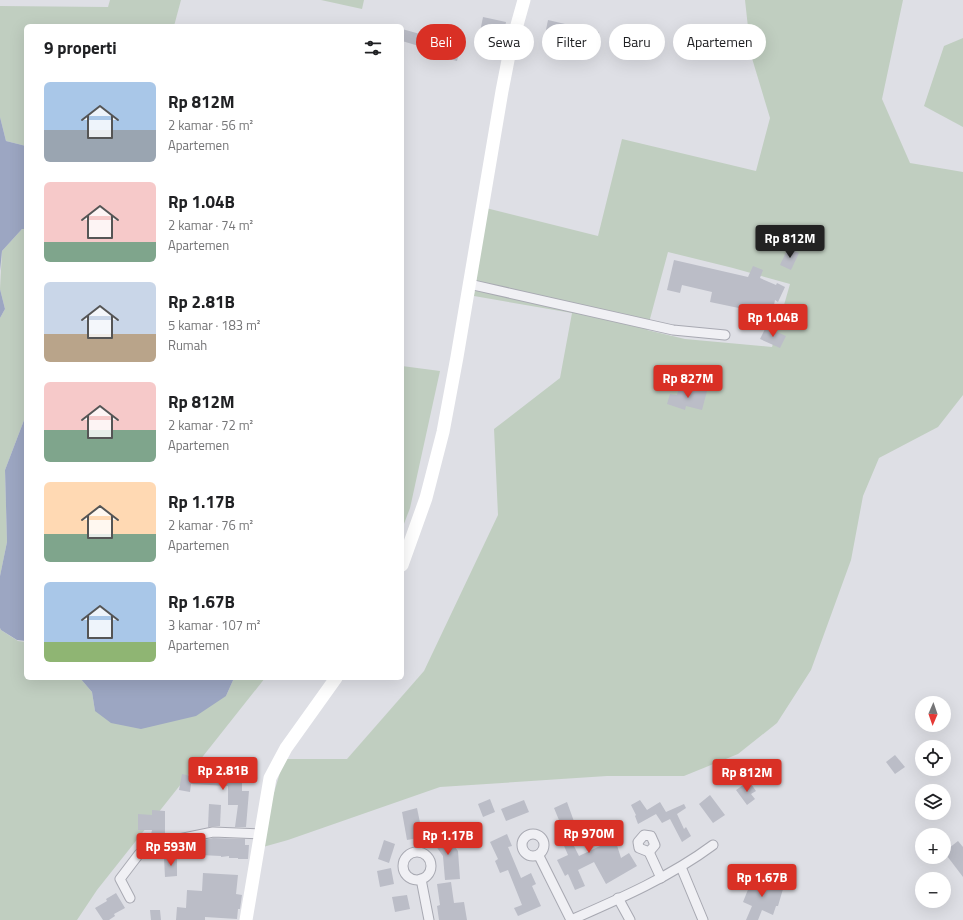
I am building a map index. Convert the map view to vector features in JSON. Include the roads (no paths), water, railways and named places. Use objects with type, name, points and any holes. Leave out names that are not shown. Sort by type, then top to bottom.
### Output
[{"type":"main road","points":[[404,559],[426,498],[443,432],[458,357],[502,91],[510,50],[524,0]]},
{"type":"main road","points":[[246,920],[252,892],[270,778],[286,748],[335,680]]},
{"type":"street","points":[[469,284],[673,330],[726,335]]},
{"type":"street","points":[[130,898],[120,879],[139,854],[174,840],[212,832],[260,834]]},
{"type":"street","points":[[539,856],[571,920],[661,878],[681,867],[713,845]]},
{"type":"street","points":[[649,852],[661,878]]},
{"type":"street","points":[[681,867],[703,920]]},
{"type":"street","points":[[421,879],[429,920]]},
{"type":"street","points":[[618,898],[630,920]]},
{"type":"water","points":[[0,117],[6,141],[24,146],[24,229],[22,229],[2,251],[0,271]]},
{"type":"water","points":[[0,289],[5,309],[0,318]]},
{"type":"water","points":[[24,420],[24,641],[17,640],[0,628],[0,576],[7,542],[5,470]]},
{"type":"water","points":[[82,680],[233,680],[226,696],[196,716],[141,729],[111,723],[95,711],[92,692]]}]
